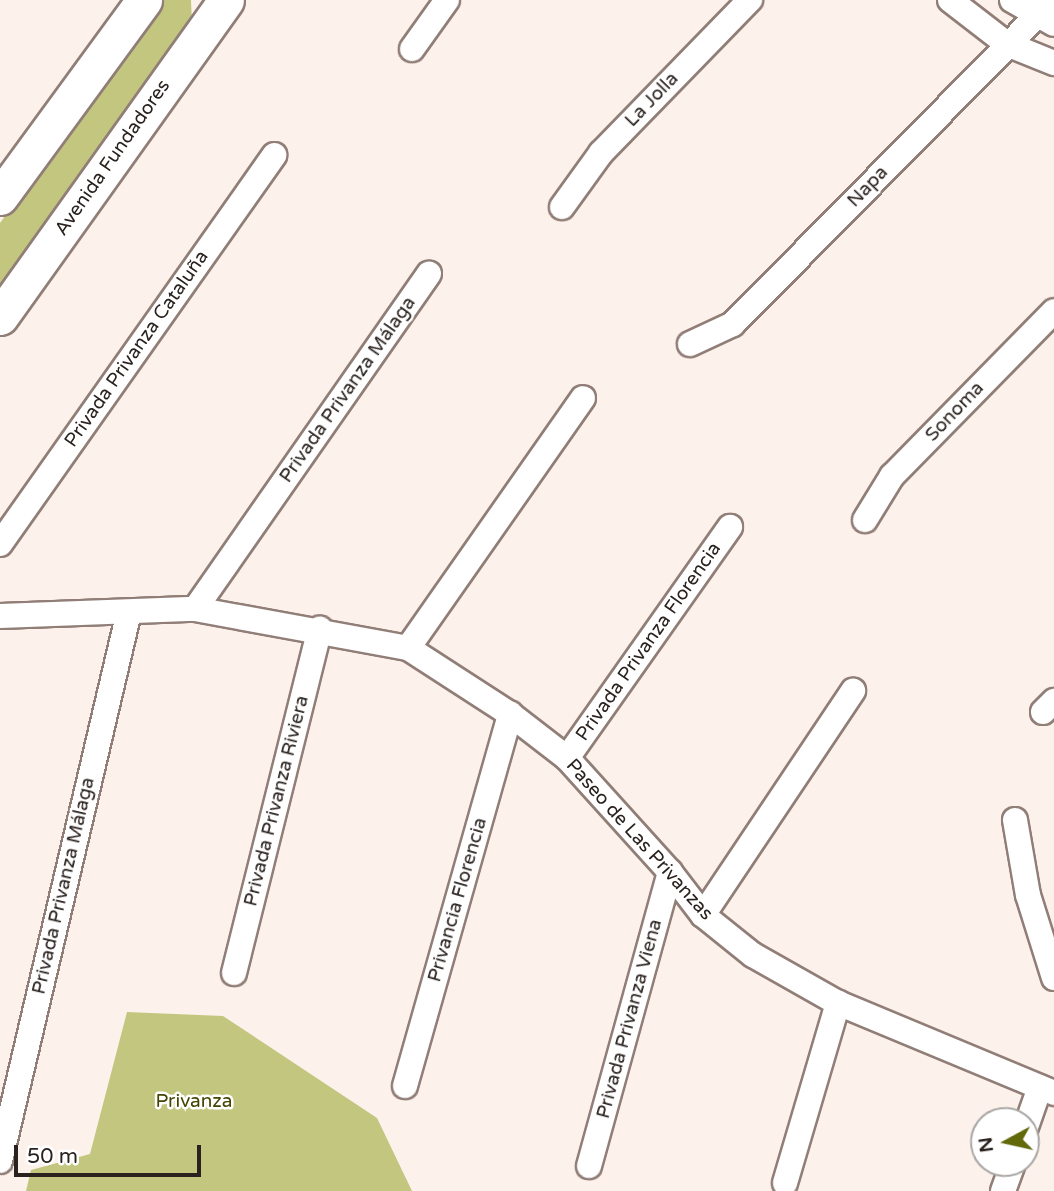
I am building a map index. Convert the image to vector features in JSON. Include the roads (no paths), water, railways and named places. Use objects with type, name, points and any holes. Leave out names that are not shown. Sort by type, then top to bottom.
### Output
[{"type":"main road","points":[[0,197],[144,0]]},
{"type":"main road","name":"Avenida Fundadores","points":[[0,317],[226,0]]},
{"type":"street","points":[[412,49],[447,0]]},
{"type":"street","name":"La Jolla","points":[[562,207],[601,153],[750,0]]},
{"type":"street","points":[[950,0],[1007,44],[1054,63]]},
{"type":"street","points":[[1012,0],[1048,14]]},
{"type":"street","name":"Napa","points":[[690,344],[733,324],[1007,44],[1048,14]]},
{"type":"street","name":"Privada Privanza Cataluña","points":[[0,544],[274,155]]},
{"type":"street","name":"Privada Privanza Málaga","points":[[195,609],[429,274]]},
{"type":"street","name":"Sonoma","points":[[865,520],[892,476],[1054,311]]},
{"type":"street","points":[[408,648],[583,398]]},
{"type":"street","name":"Privada Privanza Florencia","points":[[567,758],[730,527]]},
{"type":"street","name":"Paseo de Las Privanzas","points":[[4,613],[195,609],[320,629],[408,648],[510,714],[567,758],[670,872],[703,915],[753,956],[838,1003],[1047,1090]]},
{"type":"street","name":"Privada Privanza Málaga","points":[[0,1161],[129,612]]},
{"type":"street","name":"Privada Privanza Riviera","points":[[234,973],[320,629]]},
{"type":"street","points":[[703,915],[853,691]]},
{"type":"street","name":"Privancia Florencia","points":[[405,1086],[510,714]]},
{"type":"street","points":[[1014,820],[1031,906],[1054,978]]},
{"type":"street","name":"Privada Privanza Viena","points":[[589,1166],[670,872]]},
{"type":"street","points":[[785,1183],[838,1003]]},
{"type":"street","points":[[1037,1107],[1047,1090]]},
{"type":"park label","name":"Privanza","points":[[194,1102]]}]
